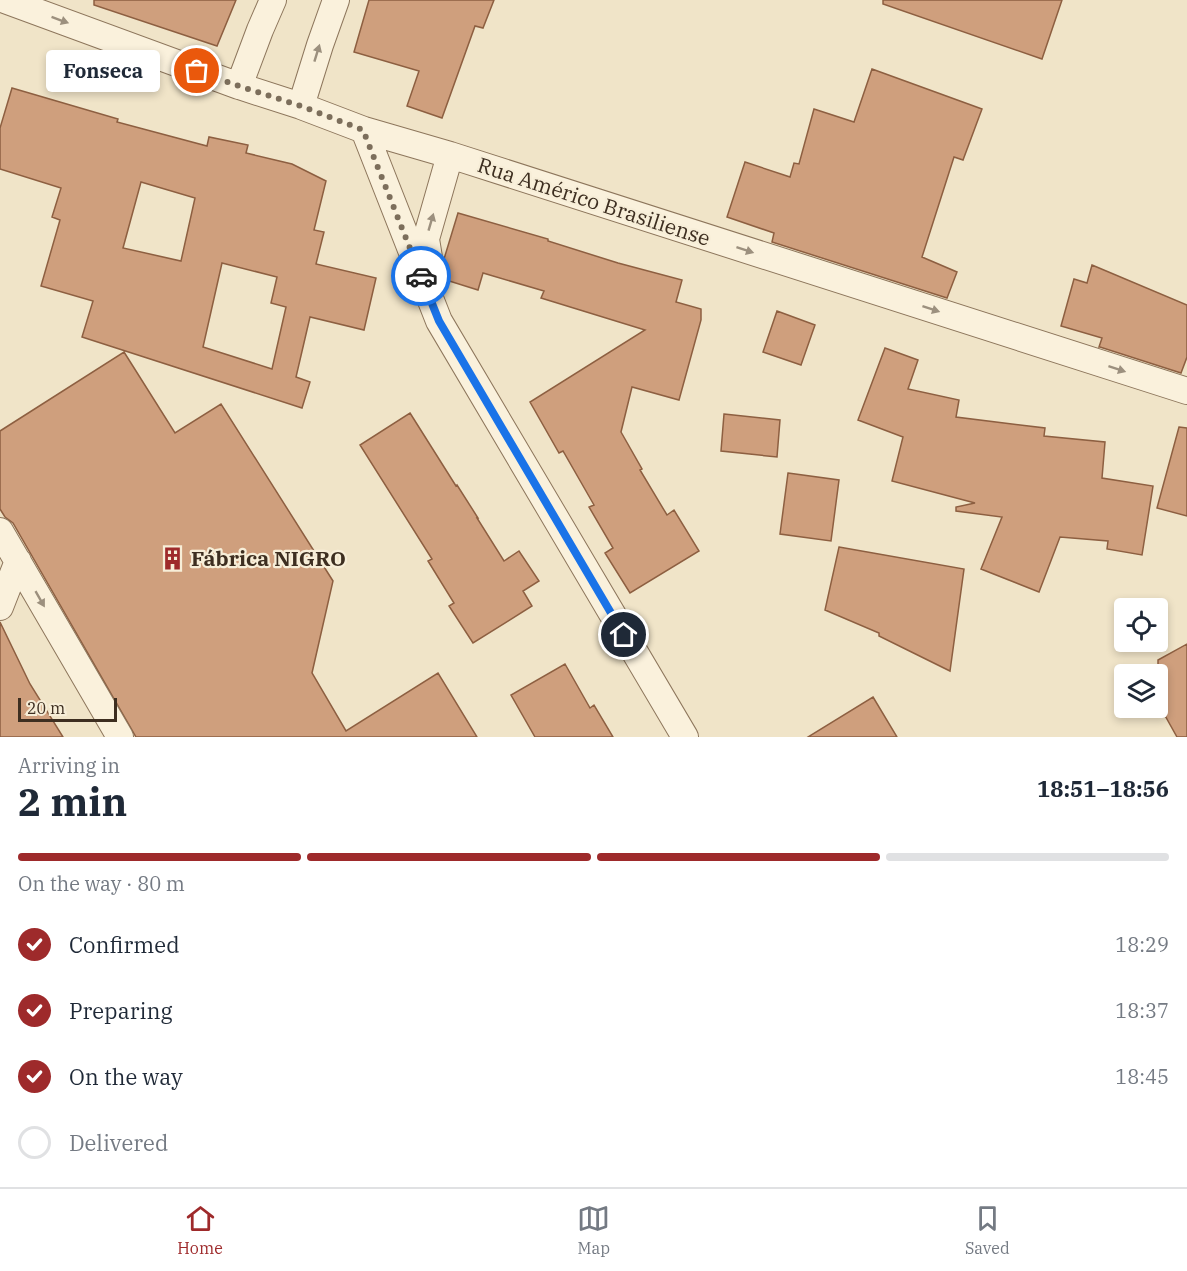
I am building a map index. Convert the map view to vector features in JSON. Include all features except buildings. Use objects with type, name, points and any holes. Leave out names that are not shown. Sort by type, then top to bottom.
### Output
[{"type":"street","name":"Rua Américo Brasiliense","points":[[5,0],[363,130],[450,155],[1187,390]]},
{"type":"street","points":[[239,86],[273,0]]},
{"type":"street","points":[[301,106],[336,0]]},
{"type":"street","points":[[363,130],[439,321],[685,737]]},
{"type":"street","points":[[439,321],[426,238],[450,155]]},
{"type":"street","points":[[0,531],[120,737]]},
{"type":"street","points":[[0,607],[18,561]]},
{"type":"way so far","points":[[197,71],[301,106],[363,130],[421,276]]},
{"type":"place","name":"Fonseca","points":[[197,71]]},
{"type":"place","name":"Fábrica NIGRO","points":[[173,558]]},
{"type":"route","points":[[421,276],[439,321],[624,635]]}]
